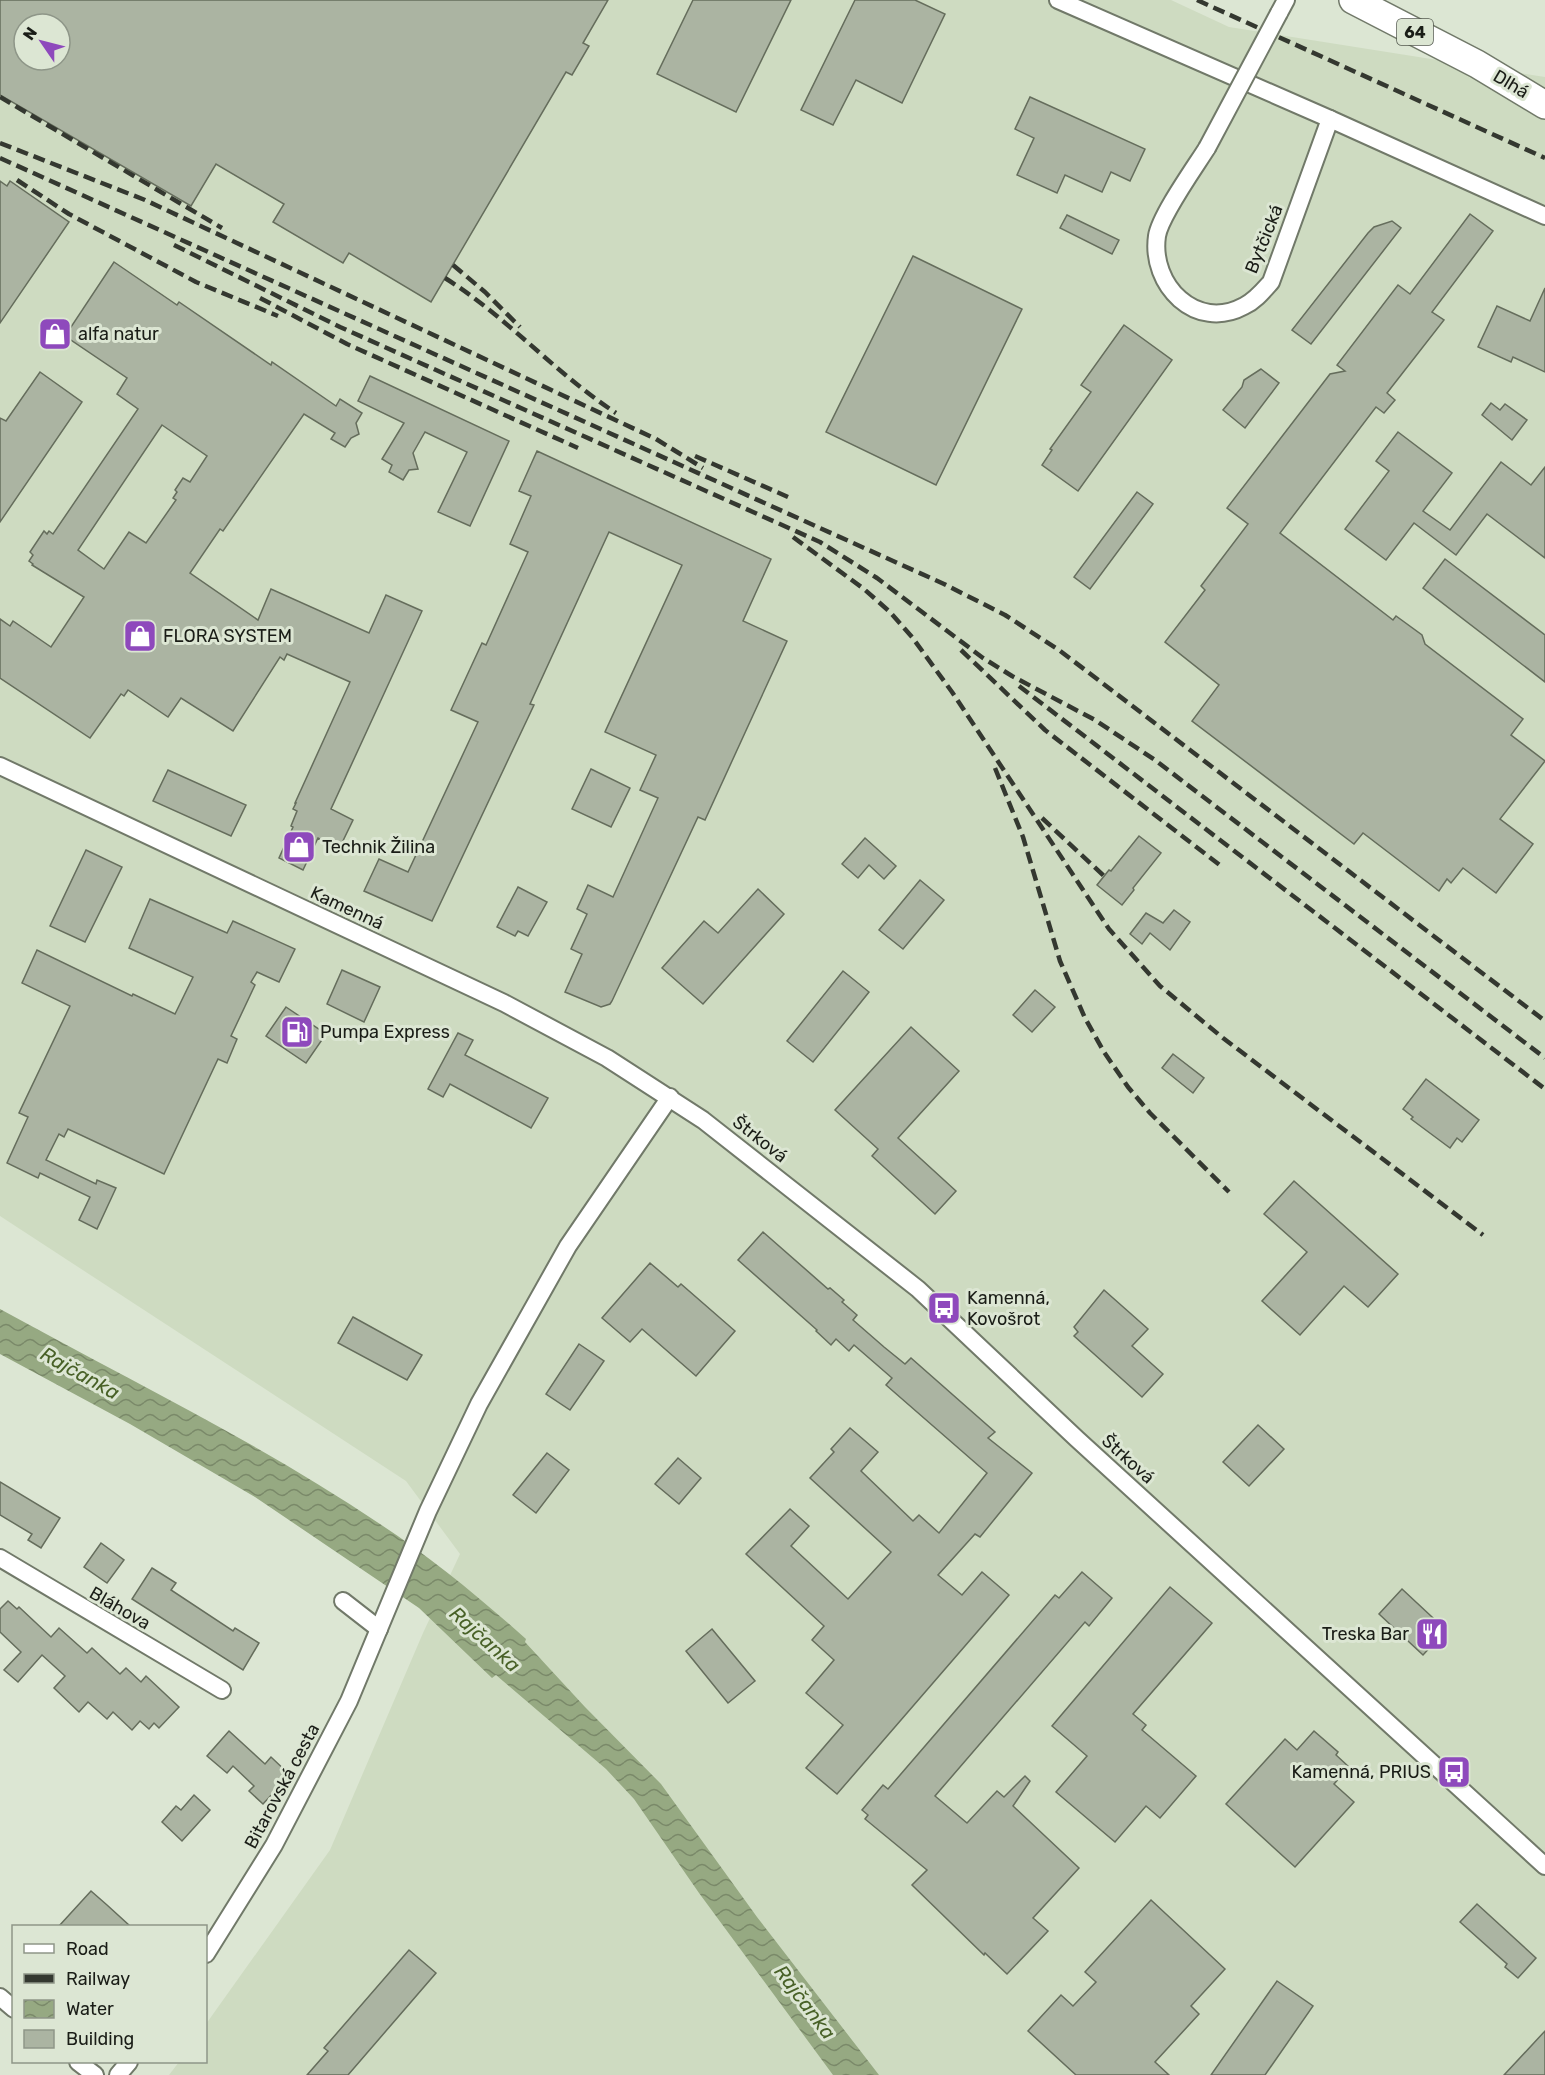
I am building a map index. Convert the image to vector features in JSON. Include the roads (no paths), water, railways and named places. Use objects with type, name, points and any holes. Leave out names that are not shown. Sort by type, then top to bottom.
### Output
[{"type":"main road","name":"64","points":[[1353,0],[1477,64]]},
{"type":"main road","name":"64","points":[[1391,0],[1477,64]]},
{"type":"main road","name":"Dlhá","points":[[1477,64],[1545,105]]},
{"type":"street","points":[[1058,0],[1545,216]]},
{"type":"street","name":"Bytčická","points":[[1282,6],[1207,148],[1168,211],[1157,234],[1156,257],[1162,277],[1175,296],[1199,311],[1222,313],[1243,307],[1271,282],[1330,119]]},
{"type":"street","name":"Kamenná","points":[[0,766],[504,1003],[594,1050],[670,1097]]},
{"type":"street","name":"Bitarovská cesta","points":[[207,1952],[274,1845],[314,1772],[349,1701],[452,1457],[523,1324],[568,1246],[670,1097]]},
{"type":"street","name":"Štrková","points":[[670,1097],[748,1155],[918,1289],[1094,1455],[1545,1866]]},
{"type":"street","name":"Bláhova","points":[[0,1558],[222,1690]]},
{"type":"street","points":[[343,1601],[379,1629]]},
{"type":"street","points":[[0,1997],[12,2007]]},
{"type":"street","points":[[80,2063],[95,2075]]},
{"type":"street","points":[[118,2075],[127,2063]]},
{"type":"water","name":"Rajčanka","points":[[0,1309],[193,1412],[334,1494],[418,1551],[509,1624],[526,1639],[525,1642],[585,1707],[661,1784],[757,1917],[879,2075],[833,2075],[699,1893],[634,1799],[606,1769],[496,1675],[492,1678],[419,1608],[255,1497],[130,1424],[0,1354]]},
{"type":"railway","points":[[1197,0],[1545,158]]},
{"type":"railway","points":[[0,97],[222,228]]},
{"type":"railway","points":[[0,143],[145,200],[656,439],[703,468]]},
{"type":"railway","points":[[0,158],[944,584],[1005,615],[1059,650],[1545,1021]]},
{"type":"railway","points":[[17,180],[69,214],[196,282],[278,316]]},
{"type":"railway","points":[[174,245],[340,327],[820,542],[877,578],[983,658],[1095,720],[1155,760],[1545,1058]]},
{"type":"railway","points":[[453,265],[485,292],[520,327]]},
{"type":"railway","points":[[445,278],[468,293],[572,381],[616,413]]},
{"type":"railway","points":[[260,298],[347,344],[578,448]]},
{"type":"railway","points":[[695,456],[788,497]]},
{"type":"railway","points":[[793,537],[864,589],[890,612],[912,637],[952,692],[1109,929],[1160,986],[1223,1038],[1483,1235]]},
{"type":"railway","points":[[961,650],[1045,730],[1221,866]]},
{"type":"railway","points":[[1019,686],[1545,1089]]},
{"type":"railway","points":[[995,768],[1023,837],[1060,961],[1085,1018],[1104,1052],[1128,1087],[1150,1113],[1229,1192]]},
{"type":"railway","points":[[1042,818],[1104,876]]},
{"type":"place","name":"alfa natur","points":[[55,334]]},
{"type":"place","name":"FLORA SYSTEM","points":[[140,636]]},
{"type":"place","name":"Technik Žilina","points":[[299,847]]},
{"type":"place","name":"Pumpa Express","points":[[297,1032]]},
{"type":"place","name":"Kamenná, Kovošrot","points":[[944,1308]]},
{"type":"place","name":"Treska Bar","points":[[1432,1634]]},
{"type":"place","name":"Kamenná, PRIUS","points":[[1454,1772]]}]
